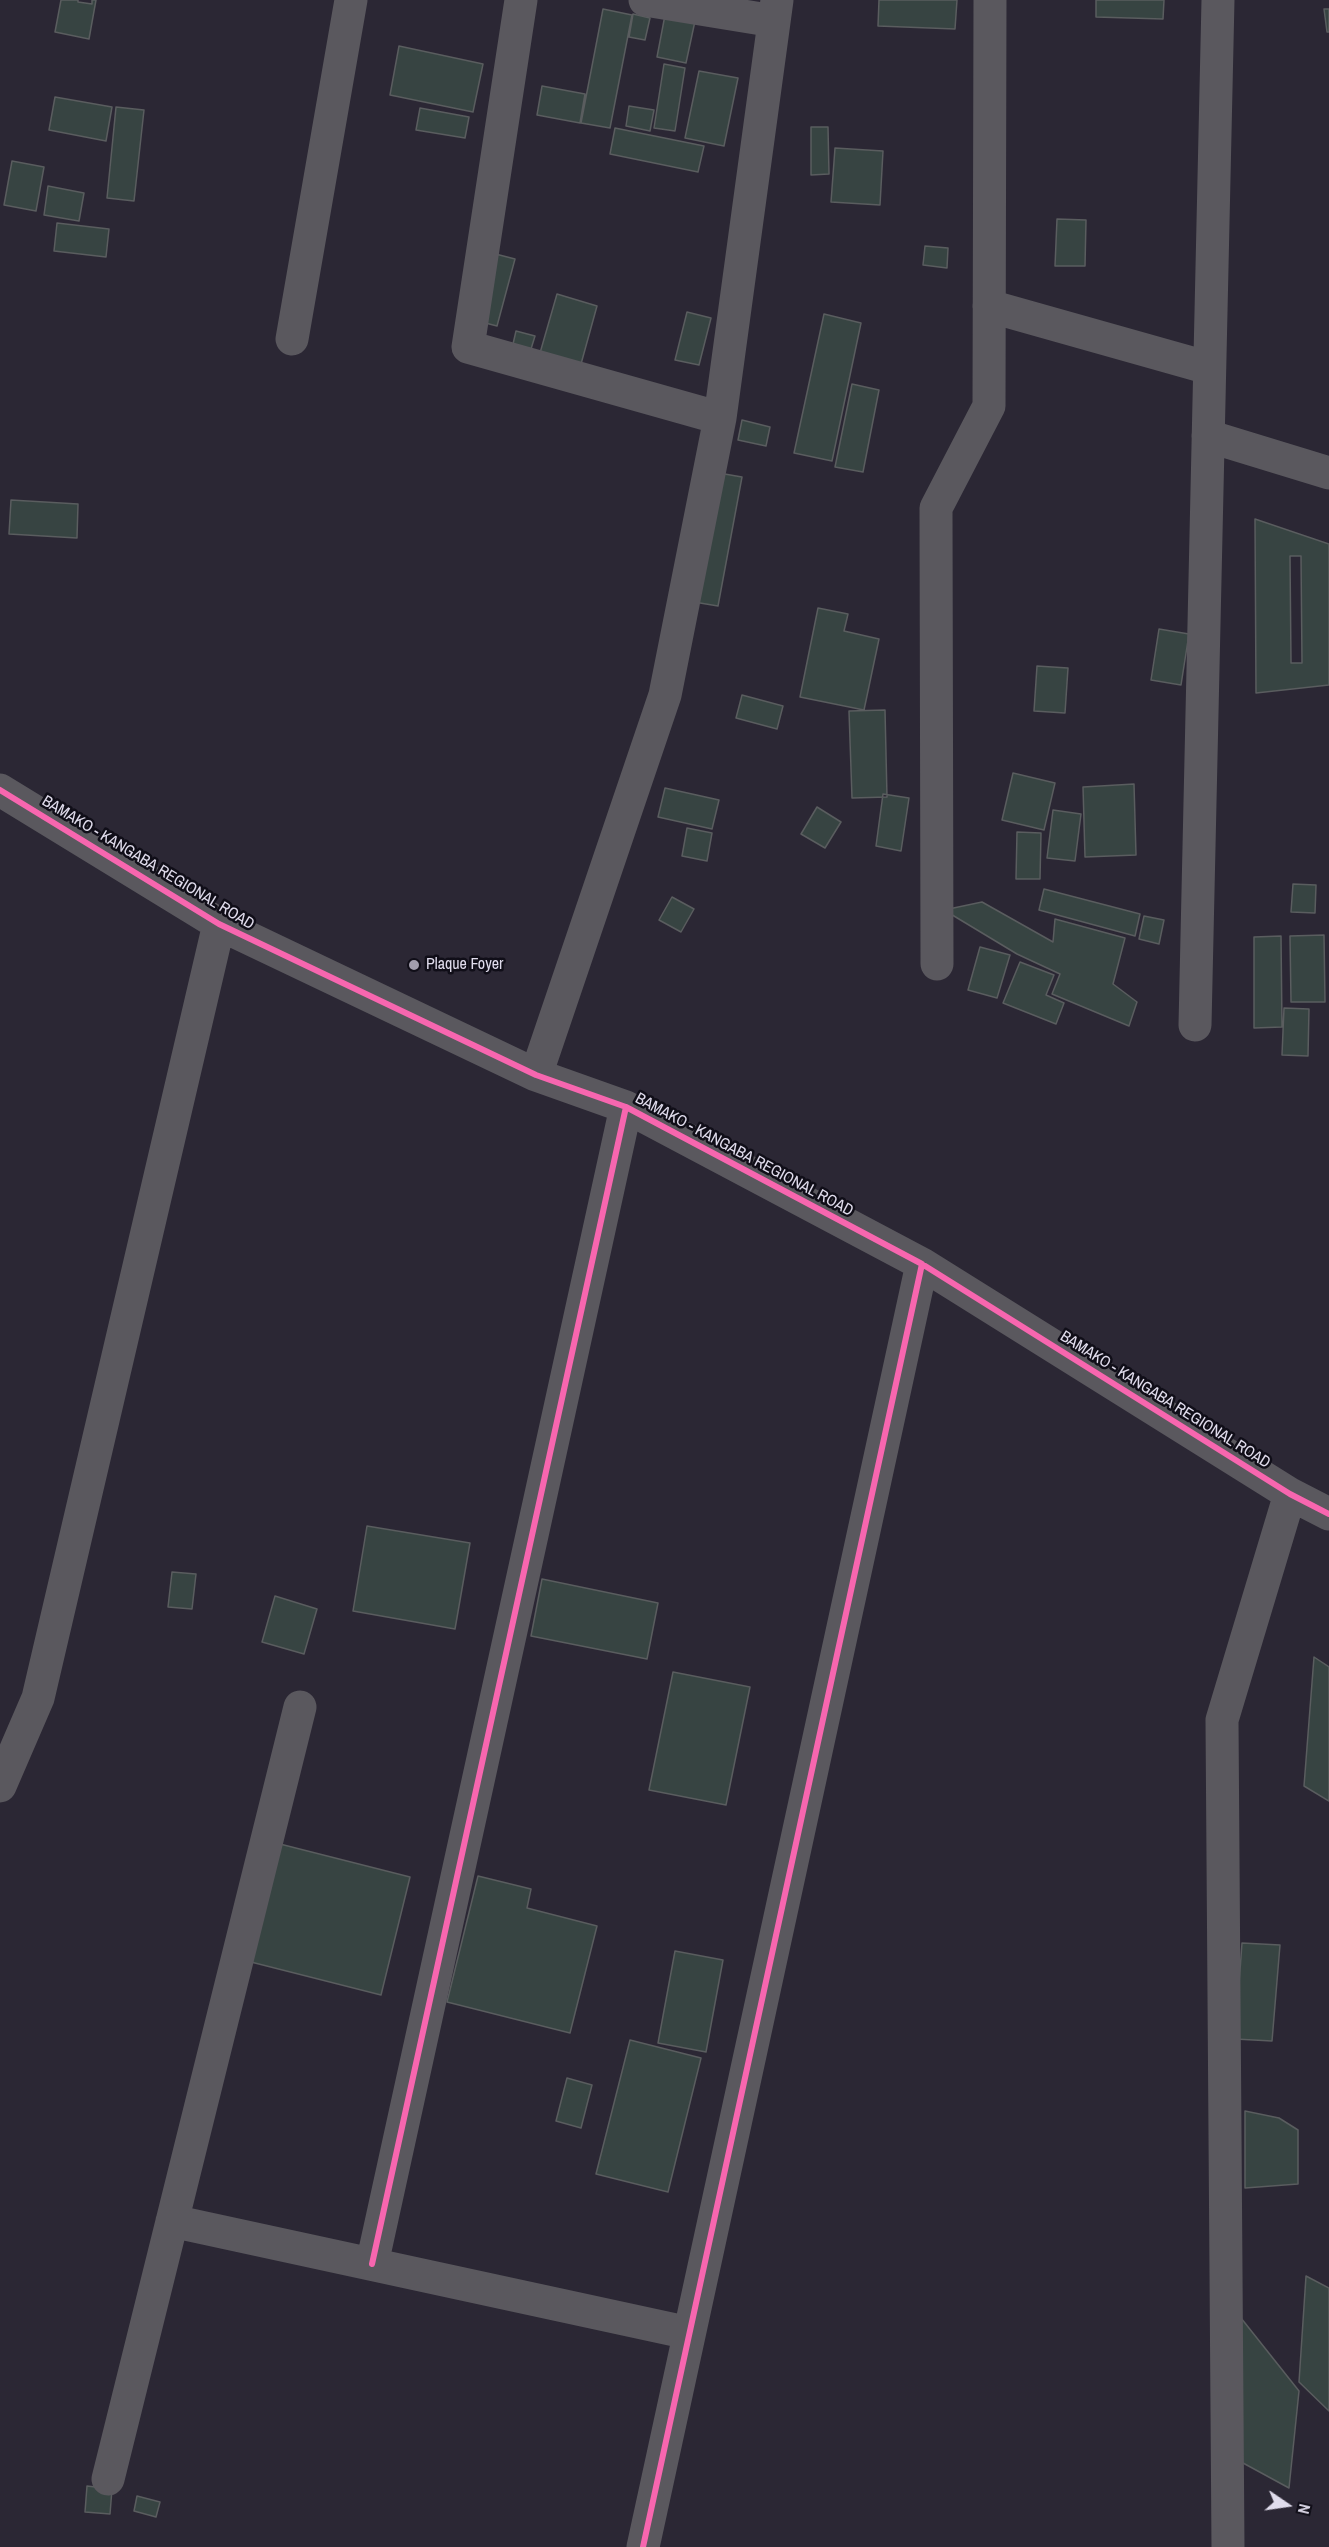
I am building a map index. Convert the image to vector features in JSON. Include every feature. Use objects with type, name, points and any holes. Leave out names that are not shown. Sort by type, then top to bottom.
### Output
[{"type":"street","points":[[292,339],[351,0]]},
{"type":"street","points":[[521,0],[468,347],[720,418]]},
{"type":"street","points":[[536,1075],[665,696],[720,418],[775,11],[645,0]]},
{"type":"street","points":[[937,964],[936,508],[988,406],[990,0]]},
{"type":"street","points":[[1195,1025],[1218,0]]},
{"type":"street","points":[[989,306],[1209,368]]},
{"type":"street","points":[[1208,436],[1329,473]]},
{"type":"street","name":"BAMAKO - KANGABA REGIONAL ROAD","points":[[0,790],[219,924],[536,1075],[626,1107],[922,1264],[1290,1494],[1329,1514]]},
{"type":"street","points":[[0,1786],[38,1698],[219,924]]},
{"type":"street","points":[[372,2264],[626,1107]]},
{"type":"street","points":[[643,2547],[922,1264]]},
{"type":"street","points":[[1228,2547],[1222,1720],[1290,1494]]},
{"type":"street","points":[[108,2479],[300,1707]]},
{"type":"street","points":[[172,2221],[689,2333]]},
{"type":"building","points":[[61,0],[78,0],[78,2],[92,4],[92,0],[96,0],[89,39],[55,32]]},
{"type":"building","points":[[879,0],[957,0],[955,29],[878,26]]},
{"type":"building","points":[[1096,0],[1164,0],[1163,19],[1096,17]]},
{"type":"building","points":[[603,9],[632,15],[610,128],[581,123]]},
{"type":"building","points":[[1324,9],[1329,9],[1329,32],[1327,32]]},
{"type":"building","points":[[633,14],[650,18],[645,40],[629,37]]},
{"type":"building","points":[[665,15],[695,21],[686,63],[657,57]]},
{"type":"building","points":[[399,46],[483,64],[473,112],[390,95]]},
{"type":"building","points":[[664,64],[685,68],[675,131],[654,128]]},
{"type":"building","points":[[699,71],[738,78],[724,146],[685,138]]},
{"type":"building","points":[[542,86],[585,94],[580,123],[537,115]]},
{"type":"building","points":[[55,97],[112,107],[106,141],[49,130]]},
{"type":"building","points":[[629,106],[654,110],[650,131],[626,126]]},
{"type":"building","points":[[116,107],[144,110],[134,201],[107,198]]},
{"type":"building","points":[[420,108],[469,117],[465,138],[416,130]]},
{"type":"building","points":[[811,127],[828,127],[829,174],[811,175]]},
{"type":"building","points":[[615,128],[704,146],[698,172],[610,154]]},
{"type":"building","points":[[835,148],[883,151],[880,205],[831,202]]},
{"type":"building","points":[[12,161],[44,167],[36,211],[4,205]]},
{"type":"building","points":[[48,186],[84,193],[79,221],[44,215]]},
{"type":"building","points":[[1057,219],[1086,220],[1085,266],[1055,266]]},
{"type":"building","points":[[57,223],[109,229],[106,257],[54,251]]},
{"type":"building","points":[[925,246],[948,248],[947,268],[923,265]]},
{"type":"building","points":[[484,251],[515,259],[497,326],[466,318]]},
{"type":"building","points":[[557,294],[597,306],[581,364],[540,353]]},
{"type":"building","points":[[687,312],[711,318],[699,365],[675,360]]},
{"type":"building","points":[[824,314],[861,323],[832,461],[794,453]]},
{"type":"building","points":[[516,331],[535,336],[531,349],[513,344]]},
{"type":"building","points":[[852,384],[879,390],[863,472],[835,467]]},
{"type":"building","points":[[742,420],[770,427],[766,446],[738,440]]},
{"type":"building","points":[[713,472],[742,477],[718,606],[688,601]]},
{"type":"building","points":[[11,500],[78,504],[77,538],[9,534]]},
{"type":"building","points":[[1255,519],[1329,544],[1329,685],[1256,693]],"holes":[[[1290,556],[1301,556],[1302,663],[1291,663]]]},
{"type":"building","points":[[818,608],[848,614],[844,631],[879,639],[864,710],[800,697]]},
{"type":"building","points":[[1159,629],[1189,634],[1181,685],[1151,680]]},
{"type":"building","points":[[1037,666],[1068,668],[1065,713],[1034,711]]},
{"type":"building","points":[[742,695],[783,706],[777,729],[736,718]]},
{"type":"building","points":[[885,710],[887,797],[852,798],[849,711]]},
{"type":"building","points":[[1013,773],[1055,783],[1044,830],[1002,820]]},
{"type":"building","points":[[1134,784],[1136,855],[1085,857],[1083,787]]},
{"type":"building","points":[[665,788],[719,800],[712,829],[658,817]]},
{"type":"building","points":[[883,794],[909,798],[901,851],[876,846]]},
{"type":"building","points":[[817,807],[841,822],[825,848],[801,834]]},
{"type":"building","points":[[1053,810],[1081,814],[1075,861],[1047,858]]},
{"type":"building","points":[[687,828],[712,833],[707,861],[682,856]]},
{"type":"building","points":[[1017,832],[1041,833],[1040,879],[1016,879]]},
{"type":"building","points":[[1293,884],[1316,885],[1315,913],[1291,912]]},
{"type":"building","points":[[1044,889],[1140,914],[1135,936],[1039,910]]},
{"type":"building","points":[[672,897],[694,909],[681,932],[659,920]]},
{"type":"building","points":[[982,902],[1053,942],[1055,919],[1125,938],[1113,984],[1137,1002],[1129,1026],[1052,994],[1060,974],[1017,954],[944,910]]},
{"type":"building","points":[[1144,916],[1164,920],[1159,944],[1139,939]]},
{"type":"building","points":[[1324,935],[1325,1002],[1291,1002],[1290,936]]},
{"type":"building","points":[[1281,936],[1282,1027],[1254,1028],[1254,937]]},
{"type":"building","points":[[980,947],[1010,955],[997,998],[968,990]]},
{"type":"building","points":[[1020,962],[1054,975],[1046,995],[1064,1003],[1056,1024],[1003,1003]]},
{"type":"building","points":[[1284,1008],[1309,1009],[1308,1056],[1282,1055]]},
{"type":"building","points":[[367,1526],[470,1543],[455,1629],[353,1611]]},
{"type":"building","points":[[172,1572],[196,1574],[192,1609],[168,1607]]},
{"type":"building","points":[[542,1579],[658,1603],[647,1659],[531,1636]]},
{"type":"building","points":[[275,1596],[317,1609],[304,1654],[262,1642]]},
{"type":"building","points":[[1314,1657],[1329,1667],[1329,1801],[1304,1786]]},
{"type":"building","points":[[673,1672],[750,1687],[726,1805],[649,1790]]},
{"type":"building","points":[[276,1843],[410,1877],[381,1995],[247,1961]]},
{"type":"building","points":[[478,1876],[531,1889],[527,1908],[597,1926],[570,2033],[447,2002]]},
{"type":"building","points":[[1242,1943],[1280,1945],[1272,2041],[1235,2039]]},
{"type":"building","points":[[675,1951],[723,1960],[706,2052],[658,2043]]},
{"type":"building","points":[[630,2040],[701,2058],[668,2192],[596,2174]]},
{"type":"building","points":[[567,2078],[592,2085],[581,2128],[556,2121]]},
{"type":"building","points":[[1245,2111],[1279,2118],[1298,2130],[1298,2184],[1245,2188]]},
{"type":"building","points":[[1306,2276],[1329,2288],[1329,2411],[1299,2382]]},
{"type":"building","points":[[1241,2318],[1299,2391],[1289,2488],[1232,2457]]},
{"type":"building","points":[[87,2486],[112,2489],[110,2514],[85,2512]]},
{"type":"building","points":[[137,2496],[160,2502],[156,2517],[134,2511]]},
{"type":"cycle path","points":[[0,790],[219,924],[536,1075],[626,1107],[922,1264],[1290,1494],[1329,1514]]},
{"type":"cycle path","points":[[372,2264],[626,1107]]},
{"type":"cycle path","points":[[643,2547],[922,1264]]},
{"type":"place","name":"Plaque Foyer","points":[[414,965]]}]
